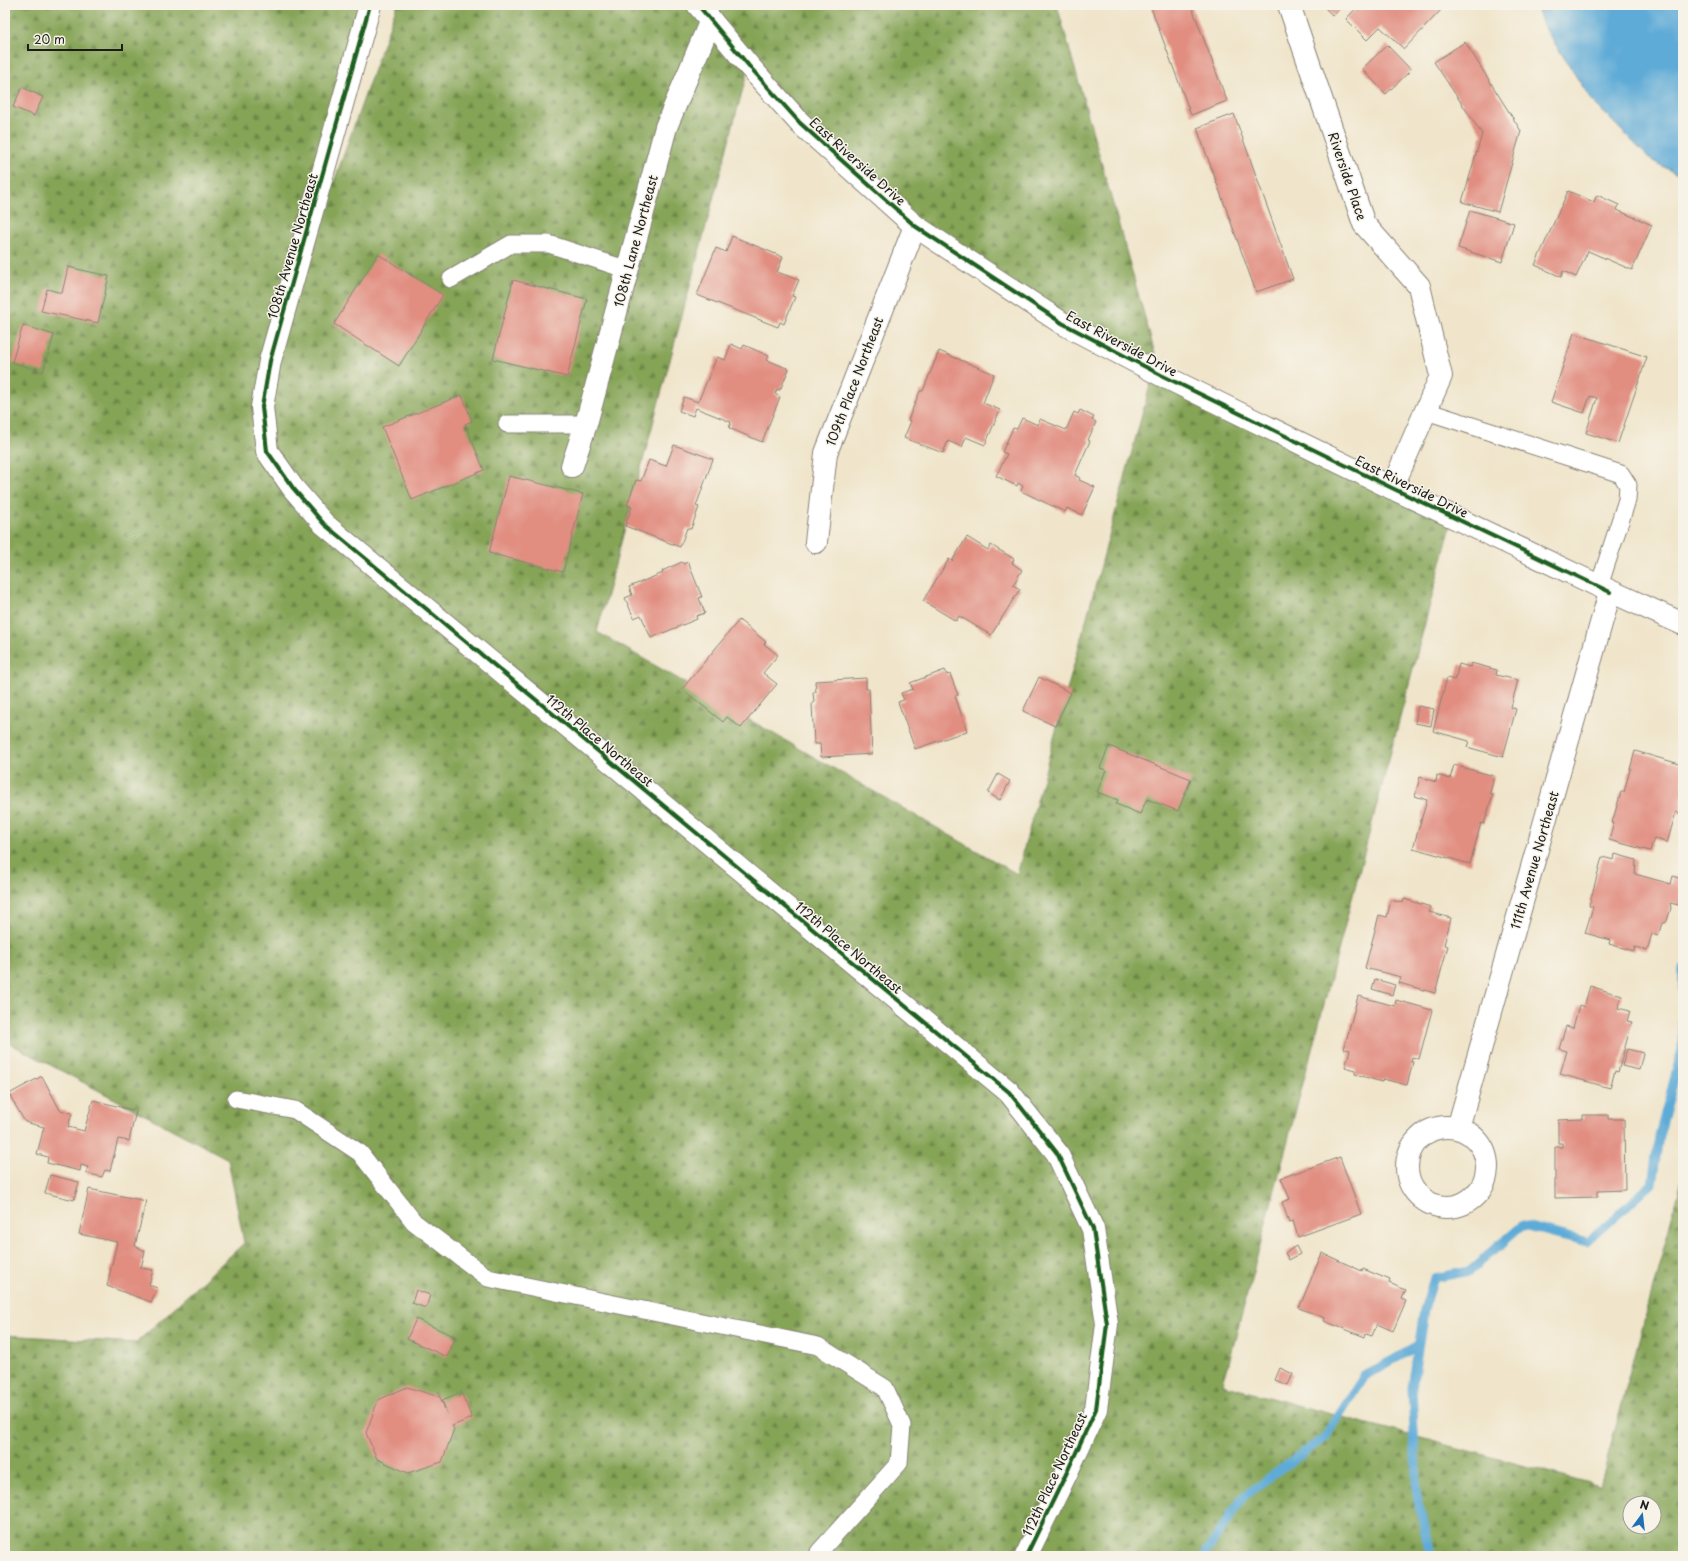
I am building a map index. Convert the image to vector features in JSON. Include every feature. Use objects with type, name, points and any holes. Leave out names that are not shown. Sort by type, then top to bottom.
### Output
[{"type":"street","name":"108th Avenue Northeast","points":[[293,488],[267,451],[262,407],[270,361],[370,5]]},
{"type":"street","name":"Riverside Place","points":[[1289,5],[1364,224],[1419,286],[1441,376],[1392,488]]},
{"type":"street","name":"East Riverside Drive","points":[[705,13],[748,66],[800,123],[915,226],[1062,323],[1161,375],[1392,488],[1604,589],[1683,624]]},
{"type":"street","name":"108th Lane Northeast","points":[[572,466],[586,424],[666,126],[705,13]]},
{"type":"street","name":"109th Place Northeast","points":[[816,542],[826,453],[915,226]]},
{"type":"street","name":"112th Place Northeast","points":[[293,488],[324,524],[1009,1092],[1057,1153],[1093,1229],[1107,1324],[1096,1409],[1026,1556]]},
{"type":"street","name":"111th Avenue Northeast","points":[[1458,1128],[1604,589]]},
{"type":"lane","points":[[452,278],[511,244],[549,244],[628,270]]},
{"type":"lane","points":[[1426,411],[1621,474],[1628,485],[1627,500],[1604,589]]},
{"type":"lane","points":[[507,424],[586,424]]},
{"type":"lane","points":[[236,1099],[294,1110],[360,1153],[414,1222],[488,1278],[818,1346],[885,1388],[902,1424],[899,1462],[819,1552],[820,1556]]},
{"type":"green space","points":[[5,5],[370,5],[273,353],[397,5],[1057,5],[1161,375],[915,226],[749,66],[597,632],[1017,874],[1152,378],[1454,514],[1223,1385],[1600,1486],[1683,1176],[1683,1556],[5,1556],[5,1335],[136,1343],[244,1243],[228,1159],[5,1041]]},
{"type":"water","points":[[1536,5],[1681,5],[1683,8],[1683,177],[1651,160],[1592,101],[1543,25]]},
{"type":"building","points":[[1150,5],[1191,5],[1227,101],[1191,115]]},
{"type":"building","points":[[1322,5],[1343,5],[1333,16]]},
{"type":"building","points":[[1359,5],[1438,5],[1442,9],[1404,49],[1380,27],[1367,40],[1346,19]]},
{"type":"building","points":[[1465,42],[1521,131],[1498,212],[1462,202],[1482,134],[1434,62]]},
{"type":"building","points":[[1387,45],[1411,70],[1386,94],[1362,69]]},
{"type":"building","points":[[22,87],[43,97],[34,116],[13,107]]},
{"type":"building","points":[[1234,114],[1293,279],[1256,292],[1197,128]]},
{"type":"building","points":[[1568,191],[1594,202],[1597,195],[1619,205],[1617,210],[1652,225],[1632,270],[1588,251],[1576,277],[1563,271],[1561,277],[1535,265]]},
{"type":"building","points":[[1470,210],[1514,223],[1502,262],[1458,248]]},
{"type":"building","points":[[732,236],[783,257],[777,272],[799,280],[792,296],[795,297],[784,324],[780,322],[778,327],[697,295],[716,248],[726,252]]},
{"type":"building","points":[[378,254],[443,295],[399,366],[334,324]]},
{"type":"building","points":[[68,267],[109,276],[98,323],[41,311],[47,289],[62,293]]},
{"type":"building","points":[[513,280],[587,299],[567,377],[493,359]]},
{"type":"building","points":[[23,325],[54,335],[43,372],[12,362]]},
{"type":"building","points":[[1574,333],[1647,357],[1618,443],[1586,433],[1597,398],[1590,396],[1584,413],[1551,402]]},
{"type":"building","points":[[731,344],[742,349],[744,345],[769,356],[767,360],[789,369],[780,390],[777,389],[775,394],[780,397],[762,442],[729,428],[731,422],[696,408],[693,416],[679,411],[684,397],[698,402],[717,357],[725,360]]},
{"type":"building","points":[[939,351],[994,374],[983,403],[1000,410],[985,445],[966,437],[962,447],[948,441],[943,453],[904,438],[911,421],[908,420],[920,391],[923,391]]},
{"type":"building","points":[[462,395],[472,421],[465,424],[484,470],[412,500],[382,427]]},
{"type":"building","points":[[1080,410],[1094,417],[1092,420],[1096,422],[1088,440],[1090,441],[1075,475],[1080,478],[1079,480],[1095,487],[1082,515],[1067,508],[1065,512],[1021,491],[1023,486],[1018,483],[1017,486],[996,476],[1007,454],[1002,452],[1013,428],[1017,429],[1022,418],[1038,425],[1040,419],[1066,430],[1074,412],[1078,414]]},
{"type":"building","points":[[674,445],[713,459],[696,506],[699,507],[691,529],[687,528],[680,547],[625,526],[632,507],[627,505],[636,480],[641,481],[649,460],[666,466]]},
{"type":"building","points":[[509,476],[583,494],[563,572],[489,553]]},
{"type":"building","points":[[967,537],[988,550],[991,545],[1014,559],[1012,563],[1022,570],[1013,585],[1020,589],[991,635],[959,616],[956,621],[923,601],[949,559],[952,561]]},
{"type":"building","points":[[682,562],[683,564],[688,562],[702,597],[699,598],[705,613],[696,616],[697,619],[651,638],[641,615],[634,618],[625,598],[632,595],[629,587],[663,573],[662,571]]},
{"type":"building","points":[[739,620],[766,642],[764,644],[778,655],[763,673],[777,684],[741,728],[727,717],[723,722],[682,689]]},
{"type":"building","points":[[1471,663],[1497,670],[1496,675],[1518,680],[1511,707],[1516,709],[1503,757],[1467,747],[1469,741],[1433,731],[1447,678],[1455,680],[1459,664],[1470,667]]},
{"type":"building","points":[[945,670],[947,675],[950,674],[958,695],[955,696],[967,731],[915,749],[898,702],[904,700],[901,693],[913,689],[910,683]]},
{"type":"building","points":[[1039,677],[1071,693],[1055,726],[1023,711]]},
{"type":"building","points":[[866,678],[866,689],[869,689],[872,754],[821,757],[820,744],[814,744],[812,703],[814,703],[813,692],[816,692],[815,681]]},
{"type":"building","points":[[1418,706],[1434,709],[1431,726],[1415,723]]},
{"type":"building","points":[[1109,746],[1191,779],[1178,811],[1147,799],[1140,814],[1116,804],[1118,800],[1097,792],[1106,770],[1100,768]]},
{"type":"building","points":[[1635,751],[1683,765],[1682,814],[1676,812],[1667,843],[1654,838],[1650,851],[1609,840],[1614,823],[1612,823],[1621,792],[1624,792]]},
{"type":"building","points":[[1454,765],[1494,776],[1490,793],[1493,794],[1484,824],[1481,823],[1470,864],[1413,848],[1427,800],[1415,796],[1420,777],[1436,782],[1437,775],[1450,779]]},
{"type":"building","points":[[998,774],[1010,781],[1000,800],[988,793]]},
{"type":"building","points":[[1615,854],[1636,860],[1635,874],[1671,884],[1673,876],[1683,879],[1683,906],[1670,903],[1671,908],[1667,921],[1662,923],[1658,936],[1652,934],[1647,950],[1635,947],[1634,951],[1609,944],[1610,940],[1585,933],[1593,907],[1589,906],[1602,857],[1614,860]]},
{"type":"building","points":[[1404,899],[1431,907],[1429,912],[1451,918],[1444,945],[1448,946],[1435,993],[1399,983],[1401,977],[1365,968],[1379,915],[1387,917],[1391,900],[1403,903]]},
{"type":"building","points":[[1375,979],[1395,985],[1392,995],[1372,989]]},
{"type":"building","points":[[1590,986],[1622,996],[1618,1008],[1630,1011],[1627,1021],[1632,1022],[1618,1072],[1615,1071],[1610,1088],[1560,1074],[1567,1051],[1559,1049],[1566,1026],[1573,1028],[1579,1005],[1584,1007]]},
{"type":"building","points":[[1358,996],[1395,1006],[1396,1000],[1432,1010],[1419,1059],[1412,1057],[1411,1062],[1413,1062],[1407,1085],[1383,1079],[1382,1082],[1355,1074],[1356,1070],[1345,1067],[1350,1050],[1344,1049]]},
{"type":"building","points":[[1627,1049],[1643,1053],[1639,1070],[1622,1066]]},
{"type":"building","points":[[42,1076],[60,1110],[72,1113],[68,1127],[84,1131],[93,1100],[136,1111],[129,1141],[118,1139],[110,1171],[105,1170],[102,1177],[86,1173],[88,1167],[81,1165],[80,1171],[47,1163],[48,1157],[37,1154],[44,1127],[25,1122],[9,1094]]},
{"type":"building","points":[[1583,1115],[1608,1115],[1608,1119],[1624,1119],[1625,1190],[1598,1191],[1598,1197],[1555,1198],[1555,1147],[1562,1147],[1562,1143],[1558,1143],[1558,1120],[1583,1119]]},
{"type":"building","points":[[1340,1157],[1361,1214],[1298,1237],[1293,1221],[1289,1222],[1282,1202],[1290,1199],[1281,1178]]},
{"type":"building","points":[[50,1175],[79,1182],[74,1200],[45,1193]]},
{"type":"building","points":[[89,1189],[146,1201],[135,1246],[145,1251],[141,1268],[153,1270],[149,1285],[157,1288],[151,1302],[107,1286],[117,1242],[79,1234]]},
{"type":"building","points":[[1296,1246],[1300,1254],[1289,1260],[1285,1253]]},
{"type":"building","points":[[1322,1253],[1362,1271],[1363,1269],[1390,1280],[1389,1283],[1406,1290],[1402,1299],[1406,1301],[1393,1331],[1377,1324],[1372,1336],[1366,1334],[1365,1337],[1324,1321],[1325,1318],[1299,1308]]},
{"type":"building","points":[[416,1290],[430,1295],[426,1308],[412,1303]]},
{"type":"building","points":[[416,1319],[456,1337],[447,1357],[407,1339]]},
{"type":"building","points":[[1280,1368],[1293,1374],[1288,1385],[1275,1380]]},
{"type":"building","points":[[407,1387],[440,1397],[447,1414],[442,1400],[461,1392],[472,1418],[452,1426],[454,1429],[442,1462],[408,1473],[377,1459],[366,1433],[378,1400]]},
{"type":"waterway","points":[[1430,1556],[1417,1494],[1412,1388],[1424,1310],[1434,1278],[1470,1271],[1523,1225],[1587,1242],[1652,1184],[1659,1136],[1682,1050],[1683,969]]},
{"type":"waterway","points":[[1204,1556],[1243,1497],[1325,1437],[1364,1376],[1418,1346]]},
{"type":"cycle path","points":[[370,5],[270,361],[262,407],[267,451],[293,488],[324,524],[1009,1092],[1057,1153],[1093,1229],[1107,1324],[1096,1409],[1026,1556]]},
{"type":"cycle path","points":[[698,5],[749,66],[800,123],[915,226],[1062,323],[1161,375],[1392,488],[1610,592]]}]
